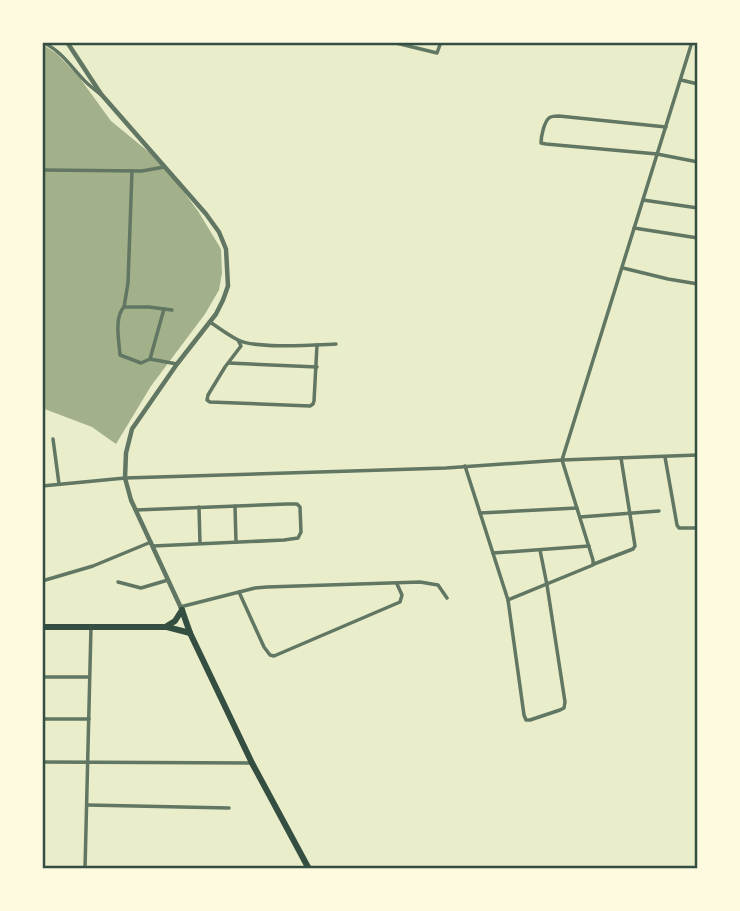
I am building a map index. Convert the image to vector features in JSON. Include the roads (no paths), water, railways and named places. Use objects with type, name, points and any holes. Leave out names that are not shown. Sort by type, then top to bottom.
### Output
[{"type":"main road","points":[[167,627],[175,621],[181,609]]},
{"type":"main road","points":[[181,609],[252,763],[309,869]]},
{"type":"main road","points":[[42,627],[167,627],[190,633]]},
{"type":"street","points":[[42,42],[53,47],[84,81],[101,94]]},
{"type":"street","points":[[68,42],[101,94],[206,214],[219,232],[226,249],[228,286],[223,300],[132,429],[126,453],[125,478],[136,510],[181,609],[267,587],[420,582],[438,585],[447,598]]},
{"type":"street","points":[[392,42],[437,53],[441,42]]},
{"type":"street","points":[[593,565],[562,460],[692,42]]},
{"type":"street","points":[[681,80],[698,84]]},
{"type":"street","points":[[666,127],[551,116],[547,118],[541,143],[657,154],[698,162]]},
{"type":"street","points":[[42,170],[132,171],[164,167]]},
{"type":"street","points":[[132,171],[128,282],[124,307],[120,311],[120,355],[141,363],[150,359],[177,364]]},
{"type":"street","points":[[643,200],[698,208]]},
{"type":"street","points":[[634,228],[698,238]]},
{"type":"street","points":[[623,268],[698,284]]},
{"type":"street","points":[[124,307],[172,310]]},
{"type":"street","points":[[150,359],[164,309]]},
{"type":"street","points":[[210,322],[238,340],[249,343],[336,344]]},
{"type":"street","points":[[238,340],[241,346],[208,395],[207,400],[210,402],[310,406],[314,401],[317,345]]},
{"type":"street","points":[[229,363],[317,367]]},
{"type":"street","points":[[53,439],[59,484]]},
{"type":"street","points":[[42,486],[125,478],[698,455]]},
{"type":"street","points":[[665,457],[677,525],[685,529],[698,528]]},
{"type":"street","points":[[508,600],[633,549],[635,546],[621,458]]},
{"type":"street","points":[[465,466],[508,600],[526,720],[564,708],[565,702],[540,550]]},
{"type":"street","points":[[42,581],[152,544],[284,540],[298,538],[301,532],[302,514],[296,504],[136,510]]},
{"type":"street","points":[[235,506],[236,542]]},
{"type":"street","points":[[199,507],[200,543]]},
{"type":"street","points":[[480,513],[577,508]]},
{"type":"street","points":[[580,517],[659,511]]},
{"type":"street","points":[[493,553],[589,546]]},
{"type":"street","points":[[118,582],[141,588],[168,580]]},
{"type":"street","points":[[239,592],[264,647],[274,656],[400,602],[402,595],[397,584]]},
{"type":"street","points":[[85,869],[91,627]]},
{"type":"street","points":[[42,677],[89,677]]},
{"type":"street","points":[[42,719],[89,719]]},
{"type":"street","points":[[42,762],[252,763]]},
{"type":"street","points":[[87,806],[229,808]]}]
